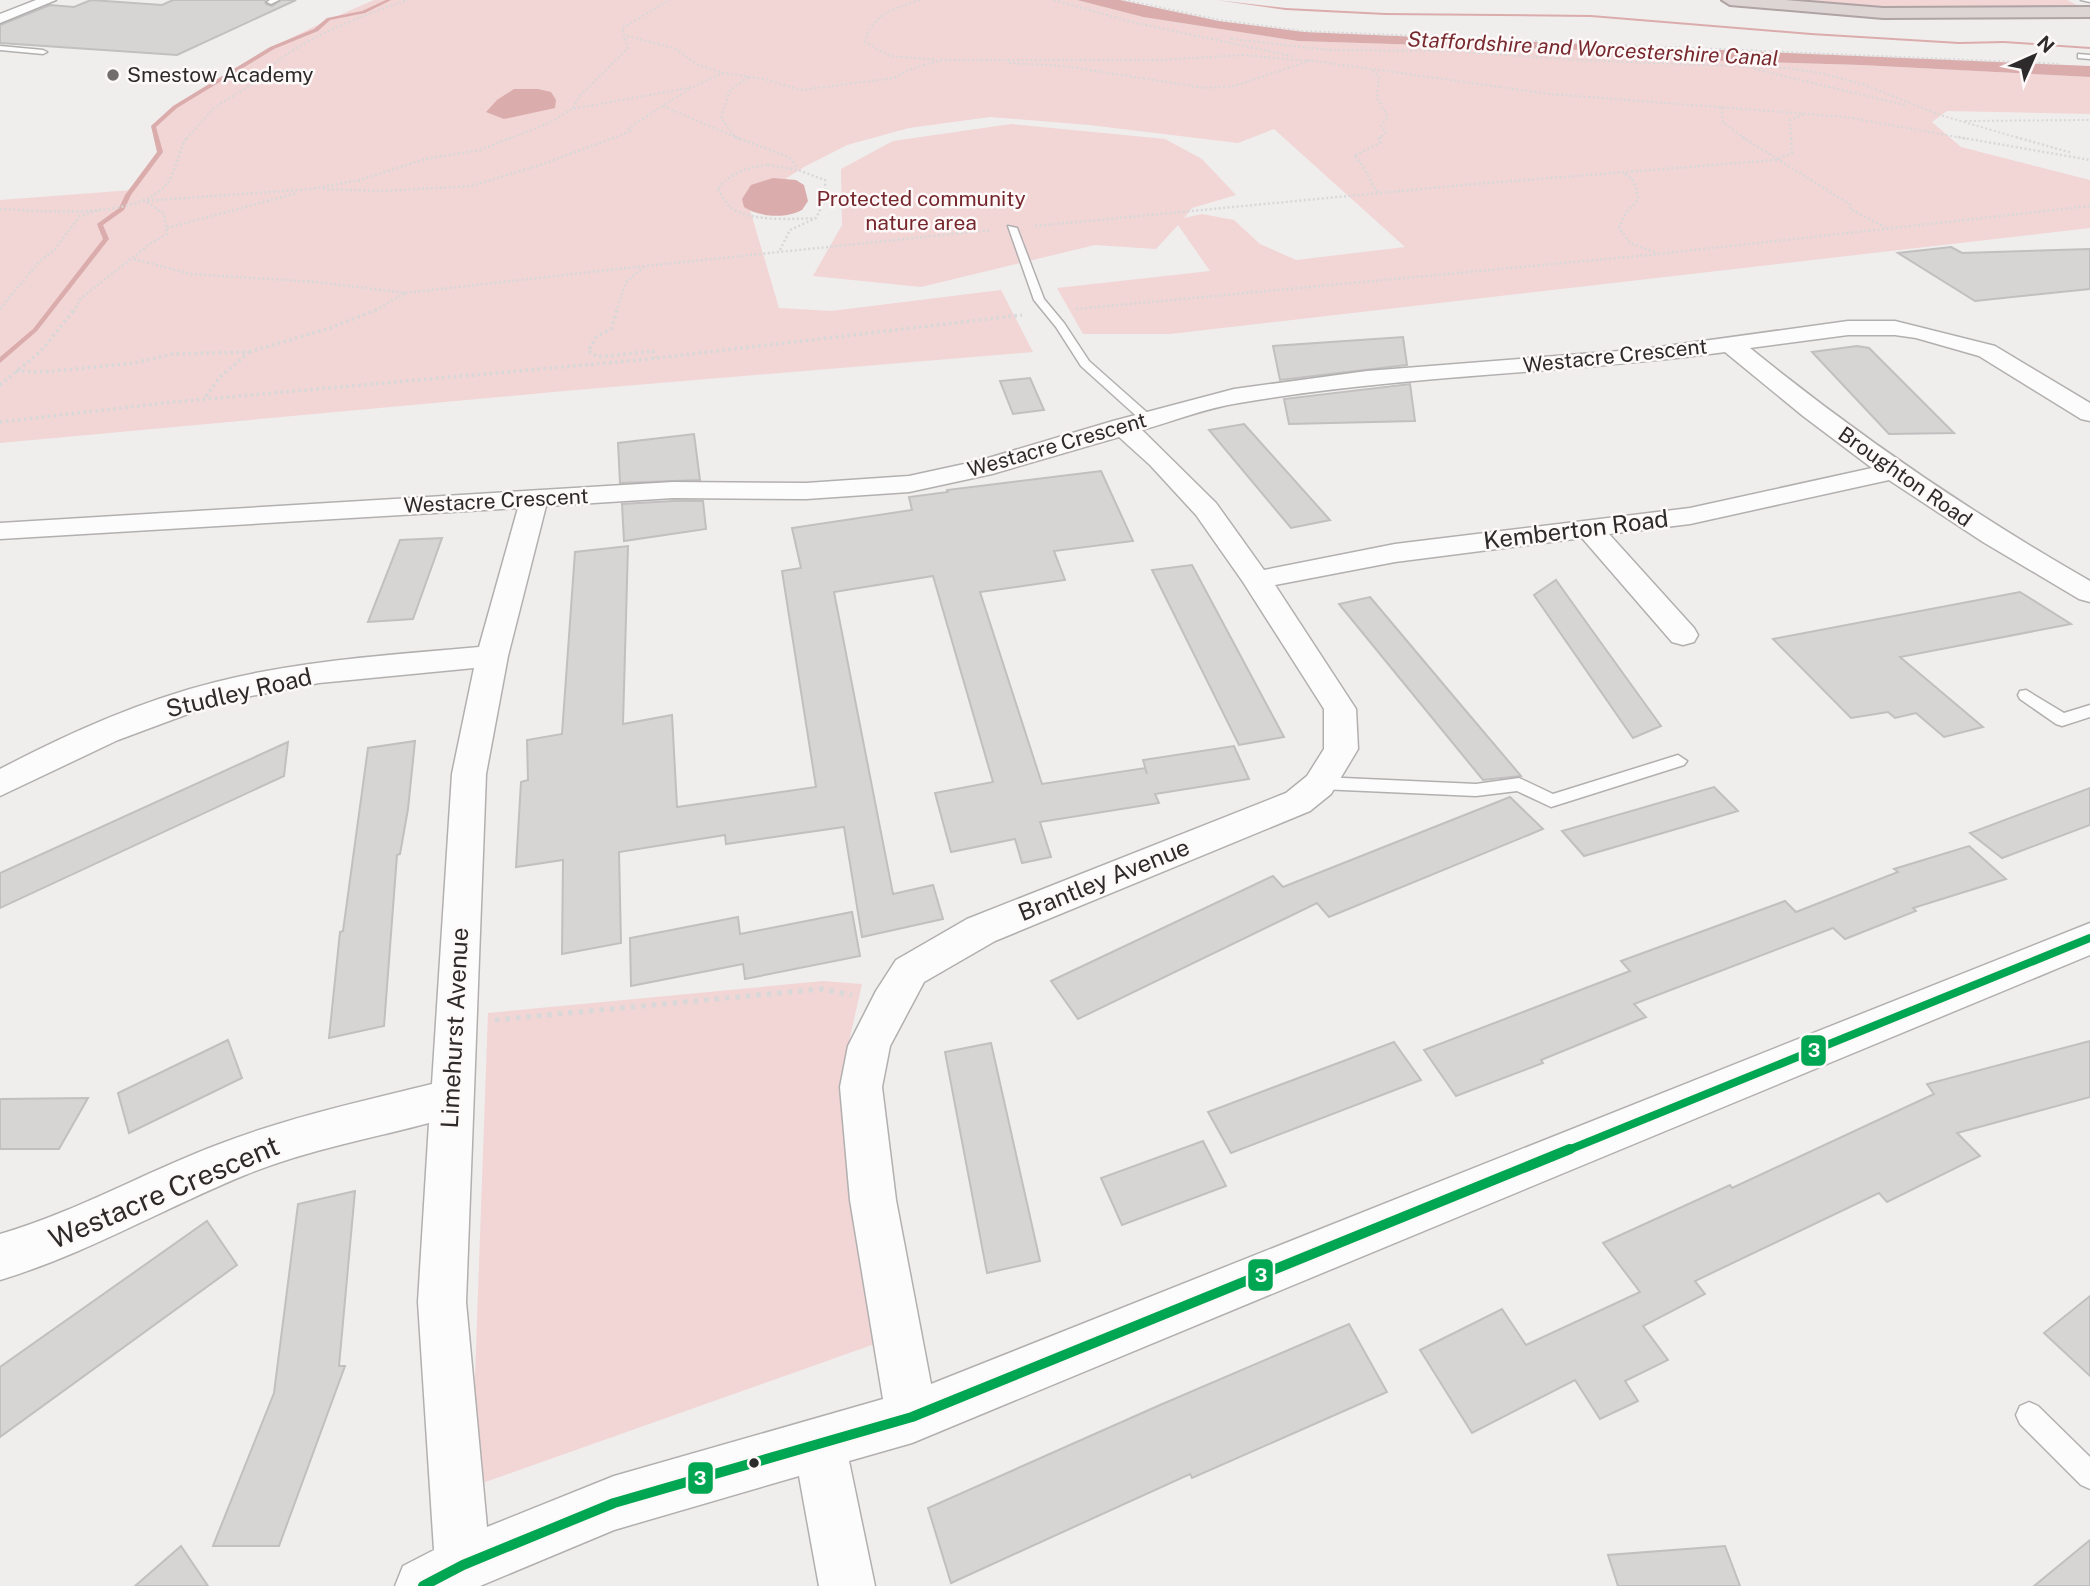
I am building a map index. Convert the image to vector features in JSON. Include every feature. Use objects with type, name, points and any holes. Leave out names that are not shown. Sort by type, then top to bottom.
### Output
[{"type":"highway","points":[[1730,0],[1905,14],[2090,12]]},
{"type":"street","points":[[0,19],[49,0]]},
{"type":"street","name":"Westacre Crescent","points":[[0,531],[673,490],[856,490],[909,484],[983,468],[1234,396],[1367,378],[1645,356],[1848,328],[1918,332],[1965,344],[2005,360],[2090,414]]},
{"type":"street","name":"Broughton Road","points":[[1731,345],[1836,430],[1893,471],[1950,510],[2090,593]]},
{"type":"street","name":"Brantley Avenue","points":[[912,1417],[873,1200],[861,1087],[869,1046],[890,1003],[910,971],[981,930],[1298,802],[1321,783],[1341,749],[1340,709],[1257,580],[1186,485],[1135,423]]},
{"type":"street","name":"Kemberton Road","points":[[1257,580],[1395,553],[1690,516],[1893,471]]},
{"type":"street","name":"Limehurst Avenue","points":[[443,1576],[442,1302],[468,774],[492,656],[534,498]]},
{"type":"street","points":[[1590,530],[1683,636]]},
{"type":"street","name":"Studley Road","points":[[0,784],[96,735],[215,693],[338,670],[492,656]]},
{"type":"street","points":[[443,1576],[614,1503],[912,1417],[2090,938]]},
{"type":"street","name":"Westacre Crescent","points":[[0,1256],[28,1249],[85,1227],[227,1161],[278,1142],[452,1099]]},
{"type":"street","points":[[819,1444],[847,1586]]},
{"type":"lane","points":[[0,48],[43,52]]},
{"type":"lane","points":[[1012,228],[1038,300],[1085,363],[1135,423]]},
{"type":"lane","points":[[2026,695],[2062,720],[2090,711]]},
{"type":"lane","points":[[1321,783],[1476,790],[1519,784],[1551,802],[1678,761]]},
{"type":"lane","points":[[2029,1415],[2090,1476]]},
{"type":"path","points":[[143,201],[160,192],[168,183],[179,151],[193,130],[234,92],[262,78],[265,71],[273,65],[310,43],[365,14],[408,0]]},
{"type":"path","points":[[572,109],[579,97],[628,48],[622,28],[669,0]]},
{"type":"path","points":[[920,0],[878,15],[867,30],[865,43],[877,53],[890,58],[1065,66],[1204,88],[1234,86],[1310,61]]},
{"type":"path","points":[[1054,0],[1126,21],[1310,61]]},
{"type":"path","points":[[1124,0],[1220,20],[1303,31],[2064,64]]},
{"type":"path","points":[[626,36],[674,48],[698,65],[722,73],[750,76],[801,90],[894,78],[908,70],[941,60],[1160,60],[1243,54],[1550,93],[1846,117],[2090,159]]},
{"type":"path","points":[[1209,37],[1338,50],[1452,51],[1577,60],[1742,66],[1821,73],[1865,85],[1914,106],[2090,159]]},
{"type":"path","points":[[1742,66],[1862,97],[1914,106]]},
{"type":"path","points":[[1371,71],[1379,76],[1376,100],[1377,106],[1388,117],[1381,126],[1385,133],[1378,138],[1380,143],[1354,156],[1360,160],[1374,182],[1375,190],[1380,194]]},
{"type":"path","points":[[0,209],[67,212],[143,201],[311,189],[383,191],[471,186],[544,164],[632,131],[627,129],[693,87],[722,73]]},
{"type":"path","points":[[734,137],[721,118],[730,90],[750,76]]},
{"type":"path","points":[[167,228],[311,189],[360,180],[425,159],[480,149],[551,122],[572,109],[693,87]]},
{"type":"path","points":[[663,106],[789,157],[797,167]]},
{"type":"path","points":[[1721,107],[1723,122],[1776,160],[1845,201],[1850,205],[1850,209],[1885,228]]},
{"type":"path","points":[[134,259],[162,271],[231,279],[344,284],[405,293],[645,265],[1012,228],[1776,160],[1792,153],[1790,120],[1805,114]]},
{"type":"path","points":[[1961,121],[2090,120]]},
{"type":"path","points":[[779,251],[790,230],[816,218],[827,198],[825,180],[797,167],[760,165],[725,177],[717,189],[732,208],[774,220],[816,218]]},
{"type":"path","points":[[1621,172],[1630,176],[1637,189],[1638,200],[1626,212],[1619,228],[1630,243],[1660,254]]},
{"type":"path","points":[[0,385],[41,351],[72,315],[80,299],[166,234],[168,220],[164,214],[152,203],[143,201]]},
{"type":"path","points":[[0,309],[80,216],[116,205]]},
{"type":"path","points":[[645,265],[626,282],[611,329],[597,336],[588,351],[597,357],[653,351],[655,358]]},
{"type":"path","points":[[16,371],[44,372],[134,363],[173,354],[249,352],[366,314],[394,302],[405,293]]},
{"type":"path","points":[[204,400],[219,378],[249,352]]},
{"type":"path","points":[[456,1024],[821,989],[890,1003]]},
{"type":"green space","name":"Protected community nature area","points":[[374,0],[1077,0],[1143,17],[1298,41],[1581,50],[1632,58],[1861,65],[2090,77],[2090,114],[1947,111],[1932,122],[1961,147],[2090,180],[2090,228],[1170,334],[1083,334],[1057,288],[1210,271],[1178,225],[1156,249],[1095,245],[921,287],[813,276],[842,225],[841,169],[893,141],[1011,124],[1165,139],[1202,159],[1236,195],[1192,208],[1184,218],[1202,214],[1234,220],[1260,244],[1296,260],[1405,247],[1274,129],[1238,143],[1089,125],[990,117],[909,128],[847,145],[804,167],[748,203],[779,308],[831,311],[1001,290],[1033,352],[564,391],[0,443],[0,200],[132,190],[160,152],[153,127],[178,107],[259,55]]},
{"type":"green space","points":[[1790,0],[2067,0],[2087,10],[1944,13],[1790,5]]},
{"type":"green space","points":[[823,981],[862,984],[843,1068],[851,1201],[883,1341],[471,1487],[488,1013]]},
{"type":"water","name":"Staffordshire and Worcestershire Canal","points":[[1077,0],[1120,0],[1219,21],[1305,32],[2090,66],[2090,77],[1861,65],[1631,58],[1581,50],[1298,41],[1143,17]]},
{"type":"water","points":[[514,89],[551,92],[556,100],[555,108],[504,119],[486,112],[497,100]]},
{"type":"water","points":[[773,178],[796,180],[804,185],[808,201],[802,210],[773,216],[744,207],[742,199],[751,185]]},
{"type":"building","points":[[91,0],[162,5],[173,0],[265,0],[266,4],[272,6],[281,0],[296,0],[177,55],[0,43],[0,25],[50,5],[74,7]]},
{"type":"building","points":[[1951,247],[1962,253],[2090,249],[2090,289],[1975,301],[1898,253]]},
{"type":"building","points":[[1403,337],[1407,365],[1280,380],[1273,346]]},
{"type":"building","points":[[1857,346],[1869,348],[1954,433],[1889,434],[1812,352]]},
{"type":"building","points":[[1030,378],[1044,410],[1013,414],[1000,381]]},
{"type":"building","points":[[1410,384],[1415,421],[1289,424],[1284,399]]},
{"type":"building","points":[[1244,424],[1330,520],[1291,528],[1209,430]]},
{"type":"building","points":[[694,434],[700,480],[620,483],[618,443]]},
{"type":"building","points":[[1101,471],[1133,541],[1054,551],[1065,580],[980,592],[1042,784],[1145,768],[1147,774],[1143,760],[1234,746],[1249,779],[1155,794],[1159,803],[1040,822],[1051,857],[1022,863],[1015,839],[951,852],[935,793],[993,782],[933,576],[834,592],[893,894],[933,885],[943,919],[862,937],[844,827],[726,844],[725,835],[619,852],[621,943],[562,954],[563,860],[516,867],[521,782],[528,780],[527,740],[562,734],[575,552],[628,546],[623,724],[672,715],[677,807],[816,787],[782,571],[801,568],[792,528],[912,510],[909,497]]},
{"type":"building","points":[[703,501],[706,529],[624,541],[622,504]]},
{"type":"building","points":[[442,538],[413,619],[368,622],[400,540]]},
{"type":"building","points":[[1192,565],[1284,737],[1239,745],[1152,570]]},
{"type":"building","points":[[1556,580],[1661,726],[1633,738],[1534,595]]},
{"type":"building","points":[[2020,592],[2071,624],[1900,657],[1983,727],[1944,737],[1916,713],[1895,718],[1888,712],[1851,718],[1773,639]]},
{"type":"building","points":[[1370,597],[1521,776],[1483,780],[1339,604]]},
{"type":"building","points":[[415,741],[408,809],[400,854],[397,855],[384,1026],[329,1038],[340,932],[343,931],[368,748]]},
{"type":"building","points":[[288,742],[284,776],[0,908],[0,873]]},
{"type":"building","points":[[1714,787],[1738,811],[1584,856],[1562,831]]},
{"type":"building","points":[[2090,788],[2090,825],[2002,858],[1970,833]]},
{"type":"building","points":[[1510,797],[1543,829],[1329,917],[1317,903],[1078,1019],[1051,981],[1273,876],[1283,887]]},
{"type":"building","points":[[1969,846],[2006,879],[1913,908],[1916,911],[1845,939],[1833,928],[1634,1004],[1646,1017],[1541,1060],[1543,1063],[1456,1096],[1424,1050],[1630,971],[1621,961],[1785,901],[1796,912],[1898,872],[1894,869]]},
{"type":"building","points":[[852,912],[860,956],[745,979],[743,964],[631,986],[630,938],[738,917],[740,934]]},
{"type":"building","points":[[228,1040],[242,1078],[129,1133],[118,1093]]},
{"type":"building","points":[[2090,1041],[2090,1097],[1957,1133],[1980,1156],[1887,1202],[1879,1193],[1695,1281],[1705,1294],[1643,1326],[1668,1360],[1625,1381],[1638,1401],[1600,1419],[1575,1380],[1472,1433],[1420,1350],[1502,1309],[1526,1345],[1640,1292],[1603,1243],[1730,1185],[1732,1188],[1934,1094],[1927,1084]]},
{"type":"building","points":[[1394,1042],[1421,1080],[1231,1153],[1208,1112]]},
{"type":"building","points":[[991,1043],[1040,1261],[987,1273],[945,1052]]},
{"type":"building","points":[[88,1098],[59,1149],[0,1149],[0,1099]]},
{"type":"building","points":[[1203,1141],[1226,1186],[1122,1225],[1101,1178]]},
{"type":"building","points":[[355,1191],[339,1366],[345,1366],[279,1546],[213,1546],[274,1393],[298,1204]]},
{"type":"building","points":[[207,1221],[237,1265],[0,1437],[0,1367]]},
{"type":"building","points":[[2090,1296],[2090,1376],[2044,1333]]},
{"type":"building","points":[[1349,1324],[1387,1392],[1192,1478],[1190,1474],[951,1583],[928,1508]]},
{"type":"building","points":[[2090,1540],[2090,1586],[2034,1586]]},
{"type":"building","points":[[181,1546],[208,1586],[135,1586]]},
{"type":"building","points":[[1725,1546],[1740,1586],[1618,1586],[1608,1555]]},
{"type":"waterway","points":[[0,361],[35,330],[106,239],[100,224],[122,209],[128,195],[160,152],[153,127],[175,107],[272,48],[316,30],[329,19],[363,12],[389,0]]},
{"type":"waterway","points":[[1218,0],[1286,9],[1385,14],[1591,16],[1811,34],[2090,48]]},
{"type":"transit line","name":"3","points":[[423,1586],[463,1565],[614,1503],[912,1417],[2090,938]]},
{"type":"place","name":"Smestow Academy","points":[[113,75]]}]
